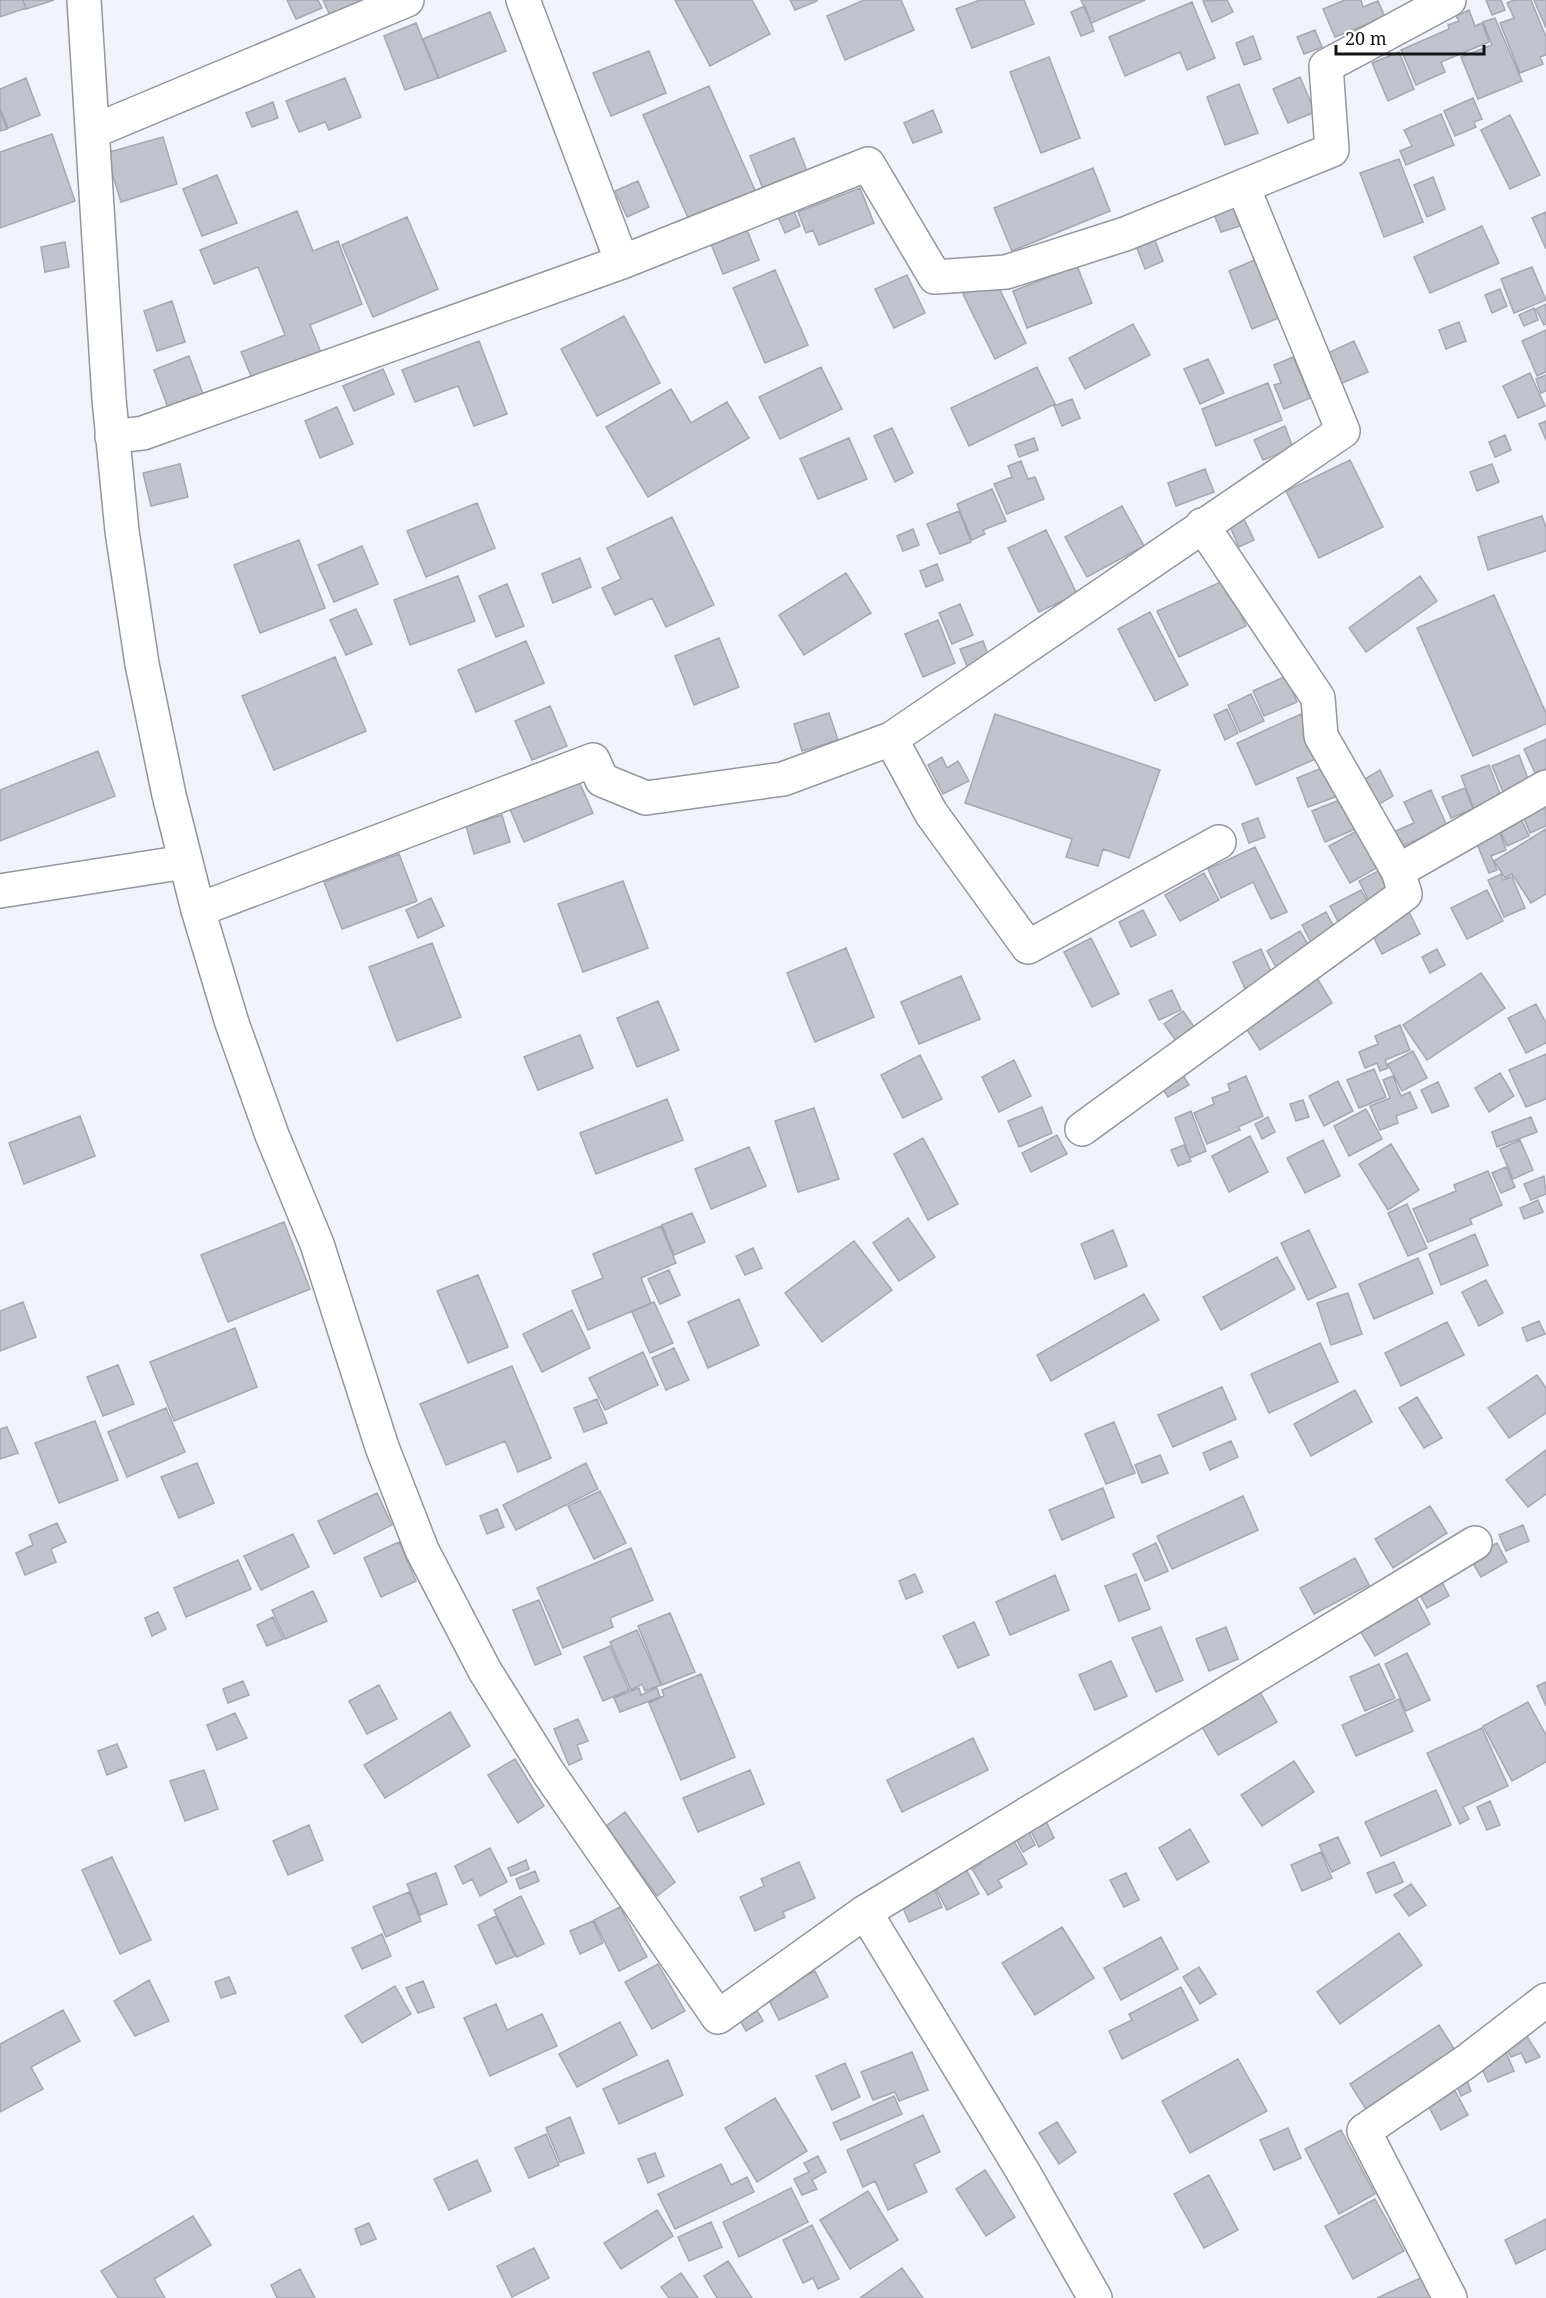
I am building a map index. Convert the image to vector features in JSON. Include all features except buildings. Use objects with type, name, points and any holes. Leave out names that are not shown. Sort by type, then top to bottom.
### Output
[{"type":"street","points":[[84,0],[112,437],[122,531],[142,664],[185,862],[232,1023],[272,1135],[317,1244],[382,1447],[422,1550],[485,1671],[548,1772],[718,2017],[864,1912],[1475,1543]]},
{"type":"street","points":[[94,131],[408,0]]},
{"type":"street","points":[[523,0],[622,262]]},
{"type":"street","points":[[112,437],[143,433],[622,262],[868,164],[935,277],[1006,272],[1125,234],[1332,150],[1326,66],[1449,0]]},
{"type":"street","points":[[198,910],[593,760],[602,780],[646,798],[783,779],[891,738],[1343,430],[1243,187]]},
{"type":"street","points":[[1082,1129],[1405,894],[1398,871],[1321,736],[1318,699],[1202,525]]},
{"type":"street","points":[[891,738],[932,813],[1028,947],[1219,842]]},
{"type":"street","points":[[1398,871],[1546,787]]},
{"type":"street","points":[[0,891],[185,862]]},
{"type":"street","points":[[864,1912],[1022,2170],[1095,2298]]},
{"type":"street","points":[[1450,2298],[1364,2131],[1467,2061],[1546,2000]]}]
